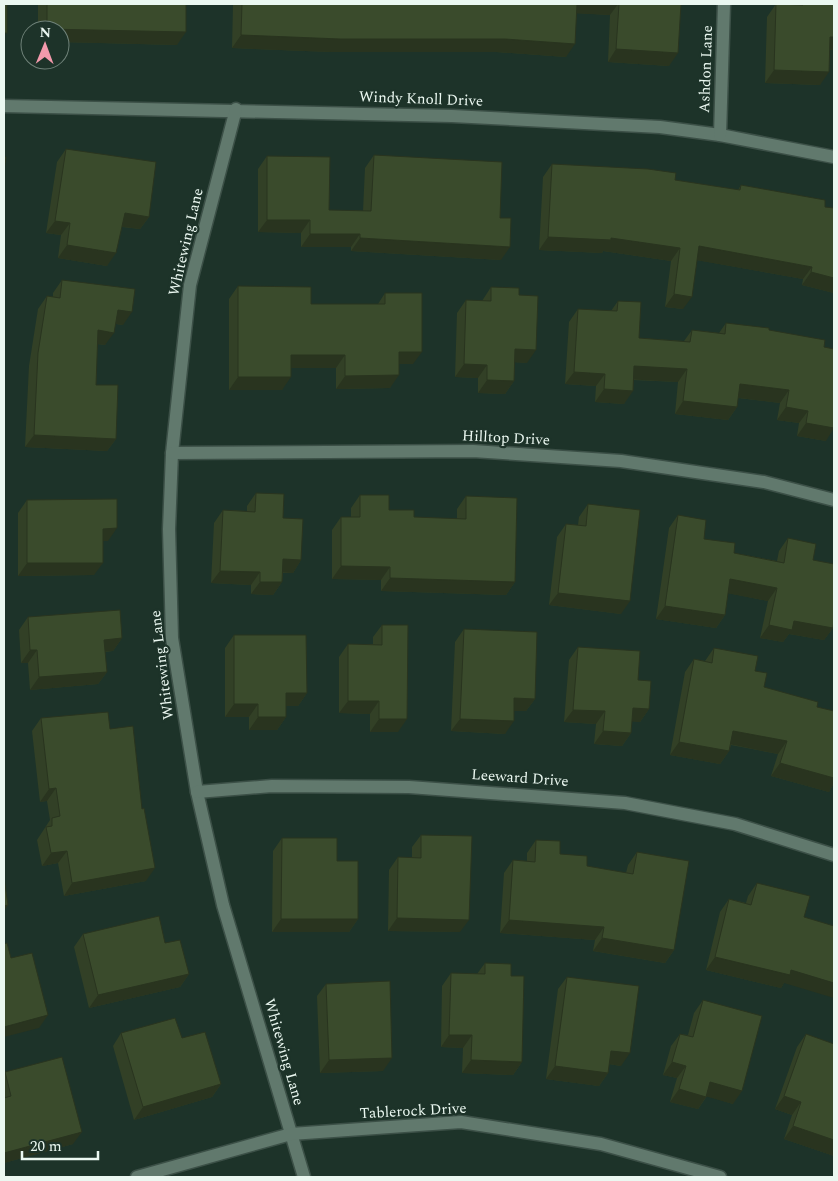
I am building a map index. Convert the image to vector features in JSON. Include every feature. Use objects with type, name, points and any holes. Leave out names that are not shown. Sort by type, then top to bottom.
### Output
[{"type":"street","name":"Ashdon Lane","points":[[720,135],[724,4]]},
{"type":"street","name":"Windy Knoll Drive","points":[[4,106],[236,109],[482,117],[660,127],[720,135],[834,157]]},
{"type":"street","name":"Whitewing Lane","points":[[236,109],[190,285],[172,453],[168,529],[172,638],[197,792],[223,905],[304,1177]]},
{"type":"street","name":"Hilltop Drive","points":[[172,453],[473,451],[621,461],[764,482],[834,500]]},
{"type":"street","name":"Leeward Drive","points":[[197,792],[272,786],[409,787],[625,802],[736,824],[834,855]]},
{"type":"street","name":"Tablerock Drive","points":[[137,1177],[291,1134],[462,1122],[600,1144],[720,1177]]},
{"type":"building","points":[[4,4],[7,4],[7,33],[4,33]]},
{"type":"building","points":[[47,4],[186,4],[186,32],[70,29],[70,20],[47,20]]},
{"type":"building","points":[[242,4],[577,4],[575,44],[505,39],[340,39],[241,35]]},
{"type":"building","points":[[619,4],[681,4],[678,53],[616,49]]},
{"type":"building","points":[[776,4],[834,4],[834,37],[830,37],[829,72],[774,70]]},
{"type":"building","points":[[66,149],[156,162],[149,217],[125,213],[116,253],[67,245],[70,223],[55,221]]},
{"type":"building","points":[[374,155],[502,162],[500,218],[511,218],[510,247],[360,238],[360,234],[310,234],[310,220],[267,220],[267,156],[330,157],[329,210],[371,211]]},
{"type":"building","points":[[552,164],[648,169],[676,173],[675,180],[740,190],[741,185],[825,200],[825,207],[834,208],[834,278],[811,272],[812,267],[699,246],[692,297],[674,294],[680,248],[611,238],[611,240],[548,237]]},
{"type":"building","points":[[62,280],[135,289],[132,312],[118,310],[114,333],[98,330],[96,385],[118,385],[116,439],[34,435],[38,353],[47,296],[60,298]]},
{"type":"building","points":[[238,286],[311,287],[311,304],[385,304],[385,293],[422,293],[422,352],[399,352],[399,375],[345,376],[345,355],[291,355],[291,377],[238,377]]},
{"type":"building","points":[[491,287],[519,288],[519,295],[538,296],[536,350],[515,349],[514,381],[487,380],[487,365],[464,364],[466,300],[491,301]]},
{"type":"building","points":[[618,301],[641,302],[639,338],[690,342],[692,330],[725,334],[726,323],[769,328],[769,330],[825,340],[824,347],[834,349],[834,428],[806,423],[808,411],[786,407],[789,390],[740,384],[737,407],[683,401],[687,369],[634,366],[633,391],[604,389],[605,374],[574,372],[578,309],[617,311]]},
{"type":"building","points":[[256,493],[284,494],[283,518],[303,519],[301,560],[283,559],[282,582],[260,582],[260,572],[220,571],[223,510],[255,512]]},
{"type":"building","points":[[360,495],[389,495],[389,510],[414,510],[414,517],[466,519],[466,496],[517,498],[515,582],[390,578],[390,567],[341,566],[341,517],[360,517]]},
{"type":"building","points":[[117,499],[117,528],[103,529],[103,563],[27,563],[27,500]]},
{"type":"building","points":[[588,504],[640,510],[630,601],[558,593],[566,524],[586,526]]},
{"type":"building","points":[[678,515],[706,520],[704,539],[735,543],[734,553],[784,563],[788,538],[816,544],[813,560],[834,564],[833,628],[794,621],[792,630],[769,625],[777,588],[730,579],[725,615],[665,606]]},
{"type":"building","points":[[120,610],[122,638],[104,640],[107,672],[39,677],[37,650],[30,650],[28,617]]},
{"type":"building","points":[[382,625],[408,625],[407,719],[379,719],[379,701],[348,701],[348,644],[382,645]]},
{"type":"building","points":[[464,629],[537,632],[535,699],[514,698],[514,721],[460,719]]},
{"type":"building","points":[[234,635],[306,635],[307,693],[286,693],[286,717],[258,717],[258,704],[234,704]]},
{"type":"building","points":[[578,647],[640,651],[638,680],[651,681],[649,709],[633,708],[631,733],[603,731],[605,711],[573,710]]},
{"type":"building","points":[[714,648],[758,656],[755,671],[767,673],[764,687],[818,702],[817,707],[834,711],[834,778],[780,763],[787,741],[733,731],[729,751],[679,742],[694,659],[712,663]]},
{"type":"building","points":[[108,712],[110,729],[133,726],[142,809],[144,808],[155,868],[72,883],[67,851],[51,853],[46,827],[52,826],[52,818],[60,816],[56,788],[49,789],[41,718]]},
{"type":"building","points":[[421,835],[472,836],[469,920],[397,918],[398,857],[421,858]]},
{"type":"building","points":[[282,838],[337,838],[337,861],[358,861],[358,919],[281,919]]},
{"type":"building","points":[[536,840],[560,841],[560,854],[587,856],[587,866],[633,874],[637,852],[689,861],[674,950],[602,938],[604,927],[509,920],[513,860],[535,862]]},
{"type":"building","points":[[4,878],[8,905],[4,906]]},
{"type":"building","points":[[757,883],[810,896],[804,917],[834,926],[834,983],[791,970],[790,975],[715,957],[729,899],[751,905]]},
{"type":"building","points":[[159,916],[165,943],[180,940],[189,974],[98,995],[83,934]]},
{"type":"building","points":[[7,943],[11,958],[32,953],[48,1015],[4,1027],[4,944]]},
{"type":"building","points":[[485,963],[511,964],[511,976],[524,976],[522,1062],[471,1060],[472,1035],[449,1035],[451,973],[485,974]]},
{"type":"building","points":[[567,977],[639,986],[630,1053],[611,1051],[608,1073],[555,1066]]},
{"type":"building","points":[[390,981],[392,1058],[329,1060],[326,984]]},
{"type":"building","points":[[703,1000],[762,1016],[742,1091],[710,1082],[706,1097],[679,1089],[686,1066],[672,1062],[680,1034],[693,1037]]},
{"type":"building","points":[[175,1018],[182,1038],[205,1032],[221,1084],[143,1107],[121,1033]]},
{"type":"building","points":[[806,1034],[834,1044],[834,1140],[793,1126],[801,1102],[784,1096]]},
{"type":"building","points":[[62,1057],[82,1132],[4,1153],[4,1098],[11,1096],[5,1072]]}]
